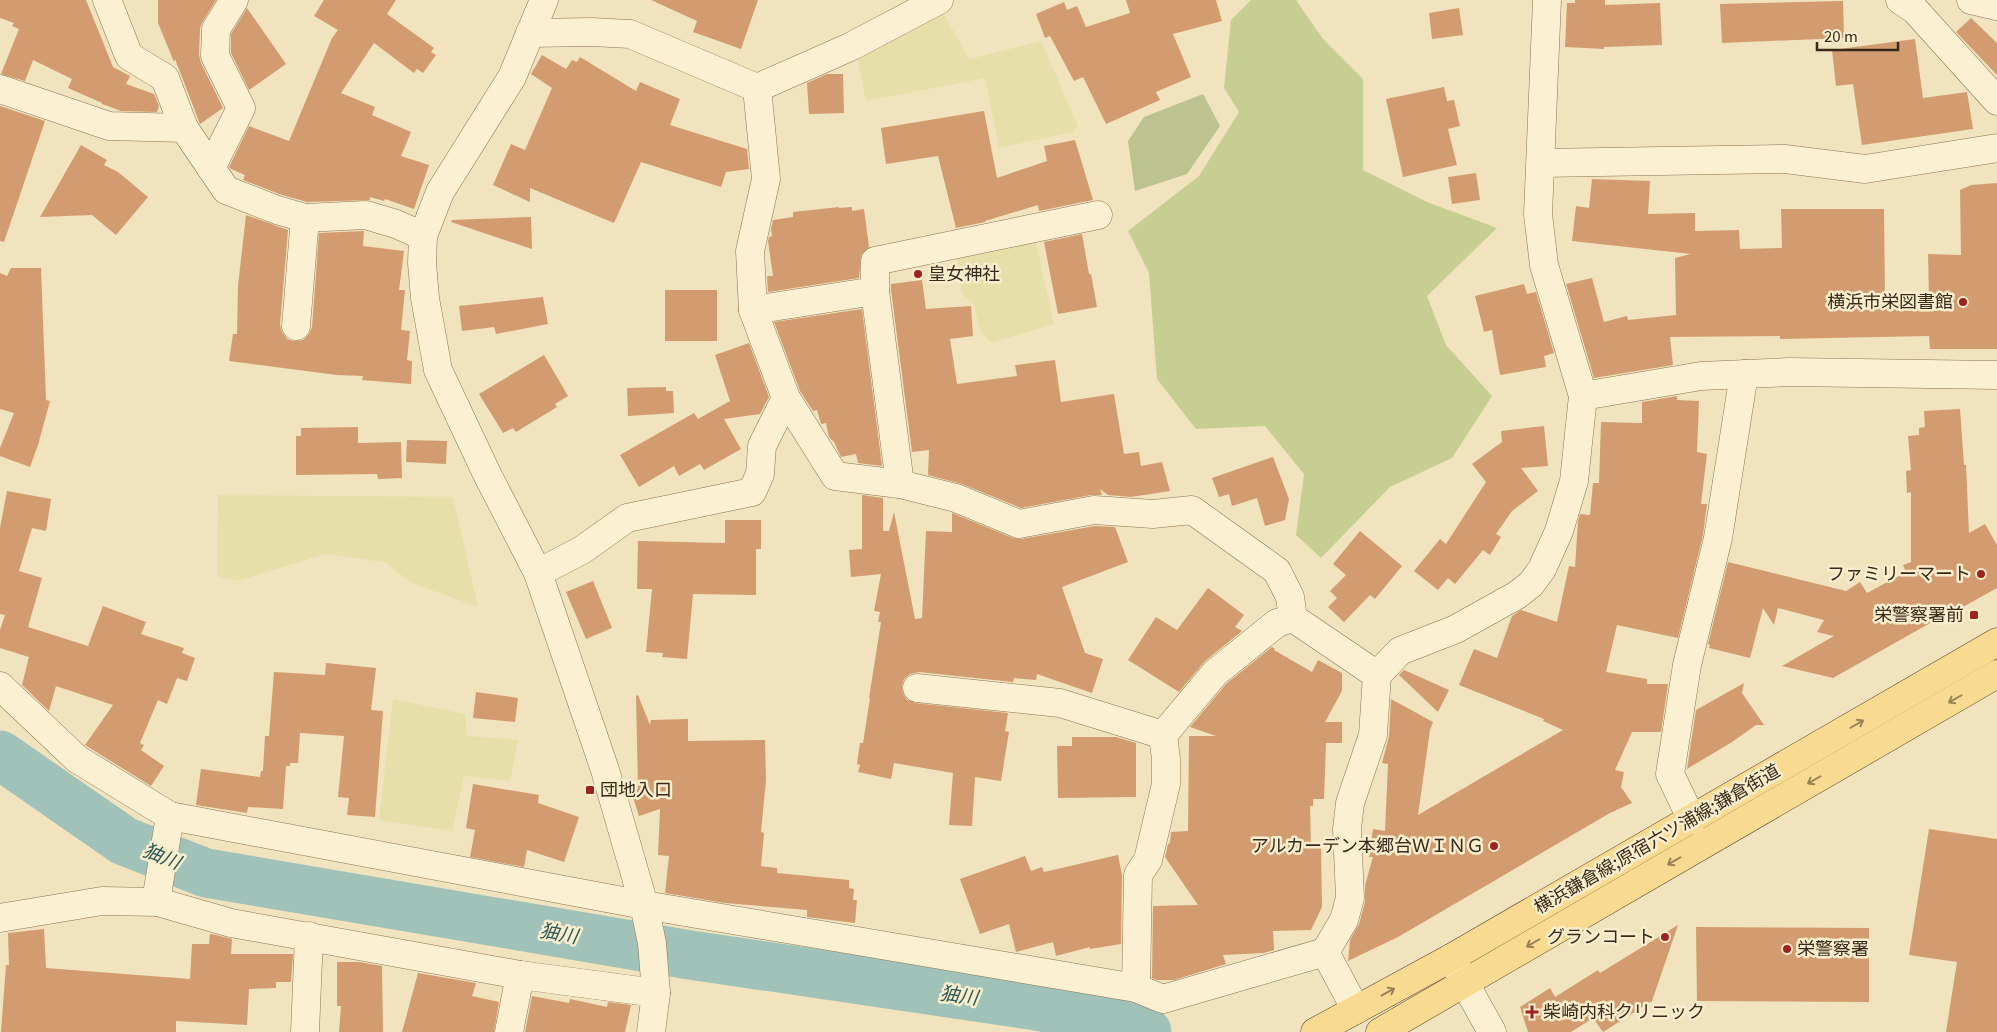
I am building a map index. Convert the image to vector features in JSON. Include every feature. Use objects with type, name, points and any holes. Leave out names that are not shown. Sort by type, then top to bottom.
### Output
[{"type":"main road","name":"横浜鎌倉線;原宿六ツ浦線;鎌倉街道","points":[[1315,1032],[1451,958],[1997,642]]},
{"type":"main road","name":"横浜鎌倉線;原宿六ツ浦線;鎌倉街道","points":[[1380,1032],[1997,674]]},
{"type":"street","points":[[107,0],[129,56],[164,78],[184,128],[226,190],[277,210],[305,218],[366,215],[396,224],[423,236]]},
{"type":"street","points":[[211,168],[241,108],[215,56],[216,29],[234,0]]},
{"type":"street","points":[[544,0],[512,77],[440,192],[423,236],[422,263],[425,298],[438,370],[487,474],[538,573],[605,770],[645,910],[652,943],[656,988],[651,1032]]},
{"type":"street","points":[[530,33],[592,32],[630,34],[756,88],[850,47],[940,0]]},
{"type":"street","points":[[0,686],[78,758],[169,821],[645,910],[1136,988],[1163,999],[1325,952],[1344,920],[1350,898],[1347,830],[1350,803],[1373,735],[1376,676],[1400,651],[1456,629],[1517,595],[1531,584],[1542,570],[1559,531],[1574,481],[1583,396],[1544,265],[1538,214],[1548,0]]},
{"type":"street","points":[[1971,0],[1997,6]]},
{"type":"street","points":[[1914,3],[1997,102]]},
{"type":"street","points":[[756,88],[766,179],[750,251],[753,310],[786,398],[835,476],[900,484],[956,498],[1019,524],[1094,510],[1154,514],[1192,510],[1277,571],[1290,597],[1293,618],[1376,676]]},
{"type":"street","points":[[0,90],[109,126],[184,128]]},
{"type":"street","points":[[1541,163],[1785,159],[1865,169],[1997,148]]},
{"type":"street","points":[[900,484],[875,291],[874,260],[1098,215]]},
{"type":"street","points":[[296,326],[305,218]]},
{"type":"street","points":[[753,310],[875,291]]},
{"type":"street","points":[[1583,396],[1700,376],[1789,372],[1997,375]]},
{"type":"street","points":[[1692,820],[1670,774],[1687,665],[1718,538],[1744,374]]},
{"type":"street","points":[[538,573],[582,550],[627,518],[752,492],[760,474],[762,446],[786,398]]},
{"type":"street","points":[[1136,988],[1138,875],[1148,860],[1166,784],[1166,759],[1162,735],[1215,673],[1277,623],[1293,618]]},
{"type":"street","points":[[917,688],[1060,703],[1162,735]]},
{"type":"street","points":[[158,895],[169,821]]},
{"type":"street","points":[[0,918],[102,901],[158,895],[231,923],[520,975],[656,988]]},
{"type":"street","points":[[305,1032],[309,936]]},
{"type":"street","points":[[1325,952],[1356,1010]]},
{"type":"street","points":[[1451,958],[1492,1032]]},
{"type":"street","points":[[509,1032],[520,975]]},
{"type":"shaded area","points":[[941,9],[969,59],[1041,41],[1078,126],[1073,132],[999,148],[985,78],[866,101],[856,52]]},
{"type":"shaded area","points":[[1034,234],[1054,324],[991,343],[980,330],[974,305],[962,293],[955,252]]},
{"type":"shaded area","points":[[218,495],[453,497],[478,607],[412,583],[384,562],[325,554],[238,581],[217,576]]},
{"type":"shaded area","points":[[393,699],[465,714],[467,736],[518,740],[510,781],[464,776],[452,831],[379,820]]},
{"type":"green space","points":[[1251,0],[1296,0],[1323,39],[1363,79],[1363,170],[1427,202],[1497,228],[1427,296],[1446,345],[1492,396],[1452,458],[1390,487],[1321,558],[1296,535],[1304,474],[1265,426],[1196,429],[1157,379],[1149,273],[1128,231],[1199,176],[1239,112],[1224,88],[1231,20]]},
{"type":"green space","points":[[1203,94],[1220,126],[1187,174],[1135,191],[1128,141],[1144,117]]},
{"type":"building","points":[[0,0],[86,0],[113,67],[130,76],[126,84],[154,94],[159,106],[157,112],[121,111],[102,104],[68,88],[72,79],[33,60],[25,81],[1,74],[19,29],[12,26],[14,23],[0,18]]},
{"type":"building","points":[[158,0],[216,0],[200,28],[199,55],[223,108],[200,124],[175,59],[174,62],[158,23]]},
{"type":"building","points":[[324,0],[396,0],[387,14],[434,48],[431,52],[436,55],[423,73],[417,69],[414,73],[374,43],[341,93],[375,107],[372,115],[411,132],[401,156],[429,165],[414,209],[385,199],[384,201],[370,197],[370,200],[307,202],[282,195],[243,180],[245,175],[229,167],[249,126],[289,141],[332,38],[338,30],[314,16]]},
{"type":"building","points":[[651,0],[758,0],[741,49],[693,32],[697,21]]},
{"type":"building","points":[[1126,0],[1216,0],[1222,21],[1173,34],[1191,77],[1156,92],[1160,100],[1106,124],[1083,77],[1074,81],[1050,36],[1045,38],[1036,14],[1064,2],[1067,10],[1077,6],[1086,27],[1130,13]]},
{"type":"building","points":[[1575,0],[1605,0],[1605,5],[1660,3],[1662,45],[1604,47],[1604,49],[1565,47],[1567,3],[1575,3]]},
{"type":"building","points":[[1843,1],[1844,38],[1722,43],[1720,4]]},
{"type":"building","points":[[247,8],[286,64],[249,90],[231,53],[231,34]]},
{"type":"building","points":[[1459,8],[1463,35],[1432,39],[1429,13]]},
{"type":"building","points":[[1971,18],[1997,43],[1997,75],[1956,32]]},
{"type":"building","points":[[1915,39],[1923,98],[1967,92],[1973,129],[1862,145],[1853,84],[1836,86],[1832,50]]},
{"type":"building","points":[[542,55],[566,69],[572,60],[577,62],[580,57],[636,91],[640,82],[680,99],[670,125],[747,149],[749,169],[726,172],[721,187],[641,162],[614,223],[530,188],[530,202],[493,185],[511,144],[525,150],[552,88],[531,74]]},
{"type":"building","points":[[827,74],[843,74],[844,113],[809,114],[807,83]]},
{"type":"building","points":[[1444,87],[1447,101],[1454,100],[1460,126],[1448,129],[1457,165],[1403,177],[1386,99]]},
{"type":"building","points":[[0,106],[45,121],[4,242],[0,241]]},
{"type":"building","points":[[984,111],[997,178],[1047,161],[1044,146],[1075,140],[1093,200],[1039,211],[1038,205],[985,222],[956,228],[938,156],[886,164],[881,128]]},
{"type":"building","points":[[81,145],[107,160],[104,165],[118,172],[148,197],[116,235],[92,215],[40,217]]},
{"type":"building","points":[[1476,173],[1480,200],[1452,204],[1448,177]]},
{"type":"building","points":[[1592,179],[1650,181],[1648,214],[1695,213],[1695,231],[1739,230],[1740,249],[1782,248],[1781,209],[1884,209],[1885,299],[1929,298],[1928,254],[1961,255],[1960,190],[1971,185],[1997,183],[1997,349],[1930,349],[1929,336],[1780,339],[1780,336],[1670,337],[1673,365],[1594,378],[1566,284],[1592,278],[1604,322],[1627,316],[1628,320],[1676,315],[1675,258],[1691,254],[1572,241],[1576,206],[1589,208]]},
{"type":"building","points":[[852,207],[852,211],[864,209],[869,247],[861,255],[859,278],[768,292],[767,276],[773,276],[768,241],[769,237],[772,236],[773,220],[793,217],[793,212]]},
{"type":"building","points":[[246,215],[288,230],[280,325],[287,339],[294,341],[303,340],[309,334],[312,327],[319,233],[364,231],[363,246],[404,251],[399,290],[405,290],[401,330],[410,331],[407,360],[412,361],[411,384],[362,380],[363,376],[337,375],[229,361],[233,334],[237,334],[238,286]]},
{"type":"building","points":[[531,217],[532,249],[451,222],[452,220]]},
{"type":"building","points":[[1082,234],[1097,307],[1058,314],[1044,242]]},
{"type":"building","points":[[11,268],[41,268],[46,400],[50,401],[30,467],[0,456],[0,448],[14,413],[0,409],[0,273],[7,276]]},
{"type":"building","points":[[922,280],[926,309],[971,306],[973,336],[950,339],[957,384],[1017,376],[1015,365],[1055,360],[1061,402],[1114,394],[1124,454],[1139,452],[1141,466],[1162,462],[1170,491],[1131,497],[1108,495],[1100,489],[1102,495],[1091,495],[1021,508],[962,484],[928,475],[929,450],[912,452],[891,290],[891,284]]},
{"type":"building","points":[[1524,284],[1527,294],[1536,292],[1554,353],[1544,356],[1546,367],[1500,375],[1492,330],[1484,332],[1475,296]]},
{"type":"building","points":[[665,290],[717,290],[717,341],[665,341]]},
{"type":"building","points":[[543,297],[548,324],[496,334],[494,327],[462,331],[459,306]]},
{"type":"building","points":[[862,309],[882,466],[858,463],[856,454],[841,457],[834,442],[829,437],[826,423],[821,424],[817,410],[813,411],[800,391],[774,322]]},
{"type":"building","points":[[749,343],[769,397],[760,414],[724,419],[741,449],[704,470],[700,464],[679,476],[674,466],[639,487],[620,455],[694,413],[698,419],[730,401],[715,355]]},
{"type":"building","points":[[544,355],[568,396],[555,404],[557,407],[516,432],[513,428],[503,433],[479,394]]},
{"type":"building","points":[[666,387],[666,391],[673,391],[674,413],[628,416],[627,388]]},
{"type":"building","points":[[1677,396],[1677,400],[1699,401],[1697,452],[1707,454],[1701,504],[1707,504],[1703,535],[1678,638],[1617,625],[1606,672],[1647,679],[1647,684],[1668,684],[1661,732],[1632,732],[1615,770],[1624,772],[1621,787],[1632,803],[1610,813],[1398,937],[1348,961],[1350,940],[1359,924],[1365,902],[1365,885],[1373,857],[1369,857],[1373,829],[1385,831],[1388,764],[1382,763],[1389,736],[1391,699],[1433,722],[1430,730],[1418,815],[1563,730],[1543,721],[1544,719],[1459,685],[1474,649],[1497,658],[1512,616],[1521,610],[1557,622],[1569,566],[1575,567],[1580,514],[1590,515],[1593,483],[1599,483],[1601,422],[1642,423],[1642,402]]},
{"type":"building","points":[[1960,409],[1964,465],[1966,465],[1969,533],[1985,524],[1997,545],[1997,588],[1963,607],[1962,605],[1833,678],[1782,666],[1834,636],[1817,632],[1824,620],[1778,608],[1774,625],[1763,608],[1750,658],[1709,648],[1710,645],[1708,644],[1728,562],[1846,591],[1860,582],[1867,593],[1906,572],[1903,565],[1911,562],[1911,492],[1907,493],[1906,471],[1911,470],[1908,436],[1919,435],[1919,428],[1925,427],[1924,411]]},
{"type":"building","points":[[1544,426],[1548,466],[1521,468],[1538,491],[1512,511],[1496,534],[1501,537],[1490,555],[1483,550],[1455,584],[1448,578],[1438,590],[1414,571],[1440,539],[1446,544],[1486,482],[1472,464],[1502,442],[1501,431]]},
{"type":"building","points":[[358,427],[358,443],[401,442],[402,478],[378,479],[377,474],[296,475],[296,436],[301,436],[301,428]]},
{"type":"building","points":[[407,440],[447,441],[446,464],[406,462]]},
{"type":"building","points":[[1273,457],[1289,499],[1285,520],[1265,526],[1257,498],[1232,506],[1229,494],[1219,497],[1212,478]]},
{"type":"building","points":[[7,491],[51,499],[46,531],[32,528],[19,571],[42,578],[28,627],[88,646],[103,606],[146,622],[141,634],[184,648],[182,653],[195,658],[187,681],[177,678],[167,704],[158,700],[140,743],[144,745],[141,750],[164,766],[151,786],[85,745],[113,705],[56,686],[49,711],[22,685],[29,657],[0,648],[0,630],[5,615],[0,614],[0,528]]},
{"type":"building","points":[[862,495],[883,498],[883,531],[889,531],[894,512],[915,619],[922,618],[926,531],[952,532],[952,513],[1013,538],[1021,539],[1095,526],[1115,527],[1128,562],[1062,587],[1085,653],[1103,659],[1092,693],[1037,674],[1036,680],[1014,678],[1013,682],[919,672],[910,674],[904,679],[902,686],[903,694],[907,700],[915,703],[1008,713],[1005,731],[1009,732],[1001,781],[975,777],[972,826],[949,825],[953,773],[894,763],[891,779],[858,772],[860,765],[857,764],[860,743],[863,743],[881,622],[878,622],[880,612],[874,611],[881,574],[851,577],[849,550],[862,549]]},
{"type":"building","points":[[725,520],[761,520],[761,549],[756,549],[756,595],[693,594],[687,659],[662,657],[663,653],[646,652],[652,589],[637,589],[638,541],[725,543]]},
{"type":"building","points":[[1360,531],[1402,566],[1375,599],[1370,595],[1344,622],[1328,607],[1337,598],[1330,591],[1346,575],[1333,564]]},
{"type":"building","points":[[593,581],[612,628],[586,639],[566,592]]},
{"type":"building","points":[[1208,588],[1244,615],[1235,627],[1242,631],[1205,661],[1179,692],[1128,660],[1156,617],[1177,630]]},
{"type":"building","points":[[1272,647],[1312,672],[1318,660],[1342,673],[1342,691],[1325,722],[1342,722],[1342,743],[1326,743],[1324,799],[1313,799],[1313,806],[1310,806],[1311,847],[1321,847],[1322,907],[1311,930],[1273,931],[1274,950],[1264,953],[1223,955],[1226,964],[1174,980],[1157,980],[1152,978],[1153,906],[1198,905],[1165,857],[1168,844],[1170,843],[1171,832],[1188,831],[1189,736],[1216,736],[1190,727],[1226,684]]},
{"type":"building","points":[[326,663],[376,668],[371,710],[383,711],[375,817],[347,815],[349,798],[338,797],[344,736],[300,733],[298,763],[290,763],[290,766],[286,766],[283,809],[248,807],[247,813],[196,805],[201,769],[260,777],[261,771],[263,771],[265,736],[269,736],[274,672],[325,675]]},
{"type":"building","points":[[1404,670],[1449,690],[1438,712],[1399,675]]},
{"type":"building","points":[[1744,683],[1742,693],[1764,725],[1756,725],[1687,769],[1696,710]]},
{"type":"building","points":[[476,692],[518,698],[515,722],[473,718]]},
{"type":"building","points":[[638,695],[650,725],[651,720],[688,719],[688,741],[765,740],[766,780],[761,832],[764,833],[761,866],[777,868],[777,873],[849,880],[849,888],[854,889],[853,900],[857,900],[855,923],[807,917],[807,910],[725,903],[665,893],[669,856],[658,855],[660,809],[639,816],[631,791],[638,789],[636,696]]},
{"type":"building","points":[[1072,737],[1116,737],[1136,743],[1136,797],[1058,798],[1057,746],[1072,746]]},
{"type":"building","points":[[473,784],[539,795],[538,803],[579,817],[564,862],[527,850],[524,867],[470,857],[475,830],[466,828]]},
{"type":"building","points":[[1929,829],[1997,839],[1997,1032],[1946,1032],[1957,962],[1909,955]]},
{"type":"building","points":[[1118,855],[1122,875],[1121,944],[1090,949],[1090,947],[1056,956],[1053,942],[1016,952],[1009,924],[980,934],[960,879],[1025,856],[1031,871],[1042,867],[1044,872]]},
{"type":"building","points":[[1678,925],[1652,1001],[1603,1032],[1593,1018],[1571,1032],[1528,1032],[1520,1007],[1550,988],[1555,997],[1598,970],[1600,973]]},
{"type":"building","name":"栄警察署","points":[[1696,927],[1869,928],[1869,1002],[1697,1001]]},
{"type":"building","points":[[44,929],[46,968],[190,979],[192,944],[209,944],[210,934],[212,934],[232,939],[231,954],[293,954],[291,982],[276,982],[276,988],[249,989],[247,1025],[176,1021],[176,1032],[1,1032],[6,965],[9,965],[8,933]]},
{"type":"building","points":[[337,962],[359,962],[382,966],[383,1032],[339,1032],[341,1006],[337,1006]]},
{"type":"building","points":[[418,973],[476,983],[472,996],[499,1002],[494,1032],[402,1032]]},
{"type":"building","points":[[532,996],[569,1003],[570,999],[607,1007],[608,1002],[631,1005],[625,1032],[525,1032]]},
{"type":"waterway","name":"㹨川","points":[[0,755],[124,841],[206,873],[690,955],[1030,1005],[1136,1026],[1147,1032]]},
{"type":"place","name":"皇女神社","points":[[918,274]]},
{"type":"place","name":"横浜市栄図書館","points":[[1963,302]]},
{"type":"place","name":"ファミリーマート","points":[[1981,574]]},
{"type":"place","name":"栄警察署前","points":[[1974,615]]},
{"type":"place","name":"団地入口","points":[[590,790]]},
{"type":"place","name":"アルカーデン本郷台ＷＩＮＧ","points":[[1494,846]]},
{"type":"place","name":"グランコート","points":[[1665,937]]},
{"type":"place","name":"栄警察署","points":[[1787,949]]},
{"type":"place","name":"柴崎内科クリニック","points":[[1532,1012]]}]
